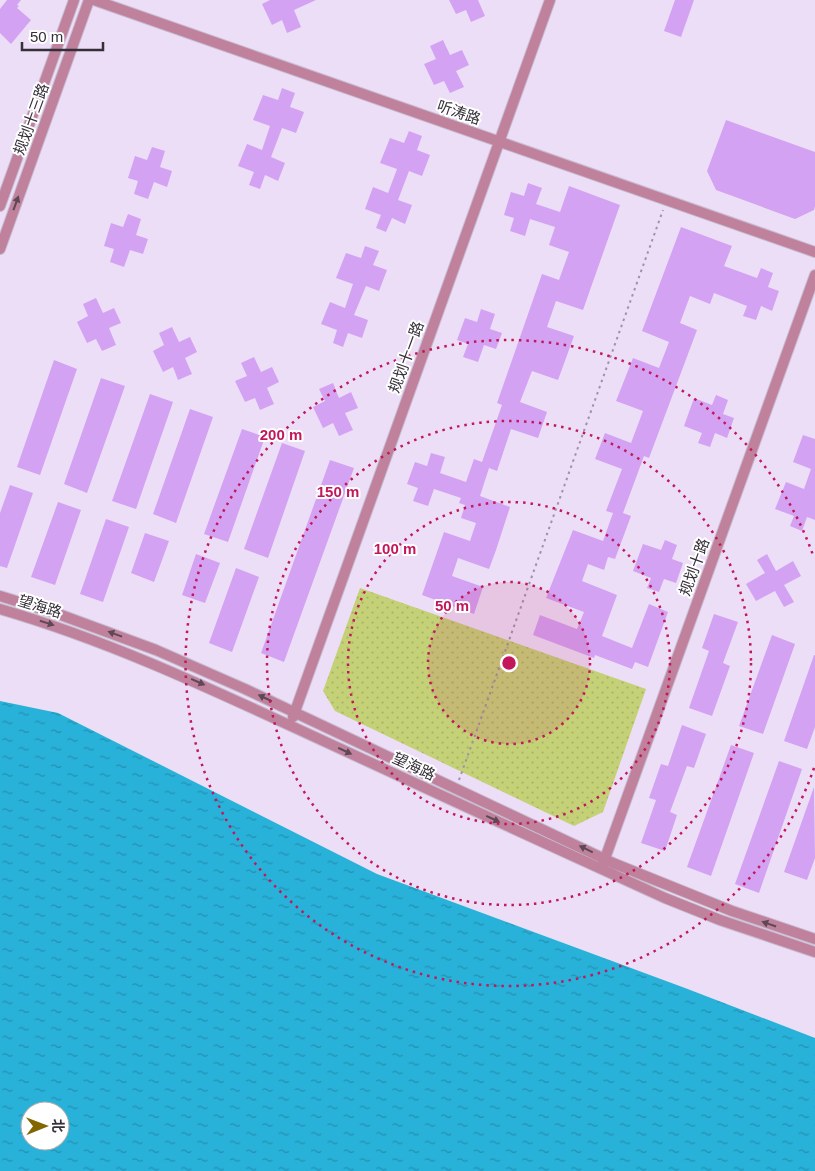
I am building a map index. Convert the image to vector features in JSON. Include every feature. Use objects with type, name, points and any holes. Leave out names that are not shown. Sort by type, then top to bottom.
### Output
[{"type":"street","name":"规划十三路","points":[[0,206],[74,0]]},
{"type":"street","name":"规划十三路","points":[[0,249],[89,0]]},
{"type":"street","name":"听涛路","points":[[94,0],[815,252]]},
{"type":"street","name":"规划十一路","points":[[290,725],[550,0]]},
{"type":"street","name":"规划十路","points":[[601,869],[815,275]]},
{"type":"street","name":"望海路","points":[[0,596],[61,615],[156,650],[294,712],[605,859],[732,911],[815,939]]},
{"type":"street","name":"望海路","points":[[0,609],[57,626],[142,658],[690,909],[815,952]]},
{"type":"path","points":[[456,788],[666,200]]},
{"type":"green space","points":[[360,588],[646,689],[603,812],[574,826],[335,711],[323,691]]},
{"type":"water","points":[[0,701],[58,713],[377,874],[815,1038],[815,1171],[0,1171]]},
{"type":"building","points":[[7,0],[21,0],[17,8],[31,20],[11,44],[0,33],[0,9]]},
{"type":"building","points":[[270,0],[316,0],[294,10],[301,27],[287,33],[282,20],[272,25],[262,4]]},
{"type":"building","points":[[449,0],[478,0],[485,16],[471,22],[466,10],[456,14]]},
{"type":"building","points":[[675,0],[694,0],[681,37],[664,31]]},
{"type":"building","points":[[443,40],[450,55],[462,50],[469,65],[456,71],[464,87],[450,93],[444,81],[434,85],[424,64],[436,59],[430,46]]},
{"type":"building","points":[[282,88],[295,93],[290,107],[304,112],[296,133],[282,128],[271,157],[285,163],[278,181],[265,175],[260,189],[249,185],[254,172],[238,166],[247,144],[262,150],[270,126],[253,120],[263,95],[278,100]]},
{"type":"building","points":[[726,120],[815,152],[814,210],[795,219],[716,190],[707,171]]},
{"type":"building","points":[[409,131],[422,136],[417,150],[430,155],[422,176],[409,171],[398,200],[412,205],[405,224],[392,218],[386,232],[376,228],[381,215],[365,209],[373,187],[388,193],[397,169],[380,163],[390,138],[404,143]]},
{"type":"building","points":[[152,147],[165,151],[160,167],[172,171],[167,187],[154,182],[148,199],[134,194],[138,181],[128,178],[135,156],[147,160]]},
{"type":"building","points":[[528,183],[542,188],[536,204],[560,212],[569,186],[620,205],[583,310],[556,301],[547,327],[574,336],[558,380],[532,371],[520,402],[547,412],[538,438],[511,429],[497,471],[489,468],[480,496],[510,507],[496,550],[489,569],[458,558],[452,576],[483,587],[474,614],[422,595],[444,532],[470,541],[476,523],[461,518],[465,505],[459,503],[461,498],[434,489],[428,506],[413,501],[418,488],[407,484],[415,462],[427,466],[431,453],[445,457],[440,473],[466,482],[474,459],[482,462],[502,405],[497,403],[542,274],[559,280],[569,252],[549,245],[555,227],[530,219],[525,236],[510,231],[514,218],[504,215],[511,192],[524,196]]},
{"type":"building","points":[[128,214],[141,219],[136,235],[148,239],[143,254],[130,250],[124,267],[110,262],[114,249],[104,246],[111,223],[123,227]]},
{"type":"building","points":[[681,227],[732,246],[724,266],[757,278],[761,268],[773,273],[768,287],[779,291],[772,311],[761,306],[756,320],[743,316],[747,306],[714,293],[710,304],[690,296],[680,323],[697,330],[649,458],[644,456],[623,513],[631,516],[615,559],[608,557],[604,570],[588,564],[582,581],[617,595],[602,636],[632,648],[649,604],[668,612],[648,667],[635,662],[632,669],[595,655],[594,658],[533,635],[540,615],[577,629],[584,612],[546,598],[573,530],[603,541],[613,513],[606,511],[622,469],[595,459],[605,433],[631,443],[643,411],[616,401],[633,358],[659,368],[669,342],[642,331]]},
{"type":"building","points":[[365,246],[379,251],[373,265],[387,270],[379,291],[366,286],[354,315],[368,320],[362,338],[348,333],[343,347],[333,343],[337,330],[321,324],[330,302],[345,308],[353,284],[336,278],[346,253],[361,258]]},
{"type":"building","points":[[96,298],[103,313],[114,308],[121,323],[109,328],[116,345],[102,351],[96,339],[87,343],[77,322],[88,316],[83,304]]},
{"type":"building","points":[[481,309],[495,314],[490,329],[502,333],[496,349],[484,345],[478,362],[463,357],[468,344],[457,340],[465,318],[477,322]]},
{"type":"building","points":[[172,327],[179,342],[190,337],[197,352],[185,358],[192,374],[178,380],[173,367],[163,372],[153,351],[164,345],[159,333]]},
{"type":"building","points":[[254,357],[261,372],[272,367],[279,382],[267,388],[274,404],[260,410],[255,398],[245,402],[235,381],[247,376],[241,363]]},
{"type":"building","points":[[54,360],[77,369],[40,475],[17,467]]},
{"type":"building","points":[[101,378],[125,386],[87,493],[64,484]]},
{"type":"building","points":[[333,383],[339,398],[351,392],[358,408],[345,413],[353,430],[339,436],[333,423],[323,428],[313,407],[325,401],[319,389]]},
{"type":"building","points":[[150,394],[173,402],[136,509],[112,501]]},
{"type":"building","points":[[716,395],[728,400],[723,414],[734,418],[727,438],[715,433],[710,447],[698,443],[702,433],[684,426],[694,398],[712,405]]},
{"type":"building","points":[[190,409],[213,417],[176,523],[153,514]]},
{"type":"building","points":[[242,429],[265,437],[228,542],[204,534]]},
{"type":"building","points":[[803,435],[815,439],[815,520],[807,517],[802,531],[790,526],[794,516],[775,509],[786,482],[804,489],[811,469],[793,462]]},
{"type":"building","points":[[282,443],[305,451],[268,558],[244,549]]},
{"type":"building","points":[[330,460],[354,468],[284,662],[261,653]]},
{"type":"building","points":[[10,485],[33,493],[7,568],[0,566],[0,513]]},
{"type":"building","points":[[58,502],[81,510],[55,585],[31,577]]},
{"type":"building","points":[[106,519],[129,527],[103,602],[80,594]]},
{"type":"building","points":[[145,533],[169,541],[154,582],[131,573]]},
{"type":"building","points":[[665,540],[677,545],[672,559],[683,563],[676,583],[664,579],[659,592],[647,588],[651,578],[633,571],[643,544],[661,550]]},
{"type":"building","points":[[196,554],[220,563],[205,603],[182,595]]},
{"type":"building","points":[[767,554],[776,571],[793,561],[801,576],[784,585],[794,602],[784,607],[775,591],[756,601],[746,584],[765,573],[757,560]]},
{"type":"building","points":[[236,568],[259,577],[232,652],[209,643]]},
{"type":"building","points":[[714,614],[738,622],[723,663],[730,666],[712,716],[689,708],[709,651],[702,648]]},
{"type":"building","points":[[772,635],[795,644],[763,734],[739,726]]},
{"type":"building","points":[[814,655],[815,727],[807,749],[784,741]]},
{"type":"building","points":[[682,725],[706,734],[694,768],[687,766],[670,812],[677,815],[665,851],[641,843],[656,800],[649,798],[661,764],[668,766]]},
{"type":"building","points":[[731,745],[754,753],[711,876],[687,867]]},
{"type":"building","points":[[779,761],[802,769],[759,893],[735,884]]},
{"type":"building","points":[[814,787],[815,858],[807,880],[784,872]]}]
